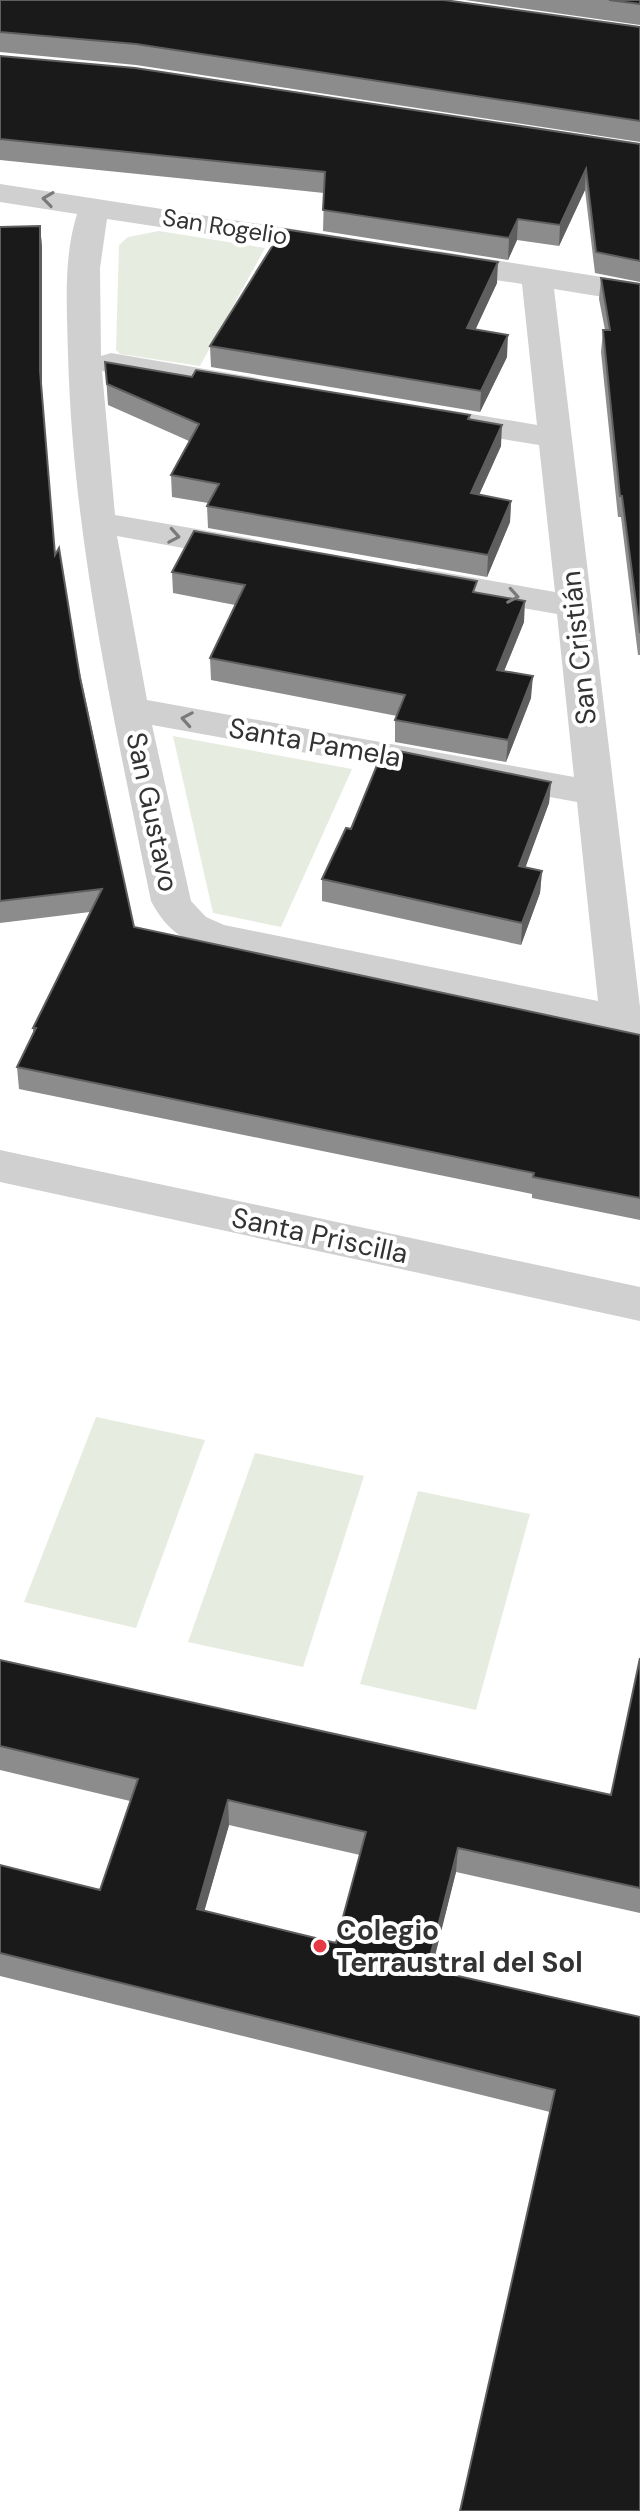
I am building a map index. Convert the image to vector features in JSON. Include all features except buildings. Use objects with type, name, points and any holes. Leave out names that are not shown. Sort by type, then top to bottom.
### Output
[{"type":"street","name":"San Rogelio","points":[[0,193],[90,220],[367,250]]},
{"type":"street","name":"San Rogelio","points":[[29,227],[90,220]]},
{"type":"street","name":"San Gustavo","points":[[90,220],[84,359],[97,522],[130,709],[171,901],[187,926],[224,939],[630,1022]]},
{"type":"street","points":[[413,257],[640,293]]},
{"type":"street","name":"San Cristián","points":[[537,277],[595,793],[630,1022]]},
{"type":"street","points":[[84,359],[288,393]]},
{"type":"street","points":[[413,414],[555,438]]},
{"type":"street","points":[[97,522],[282,555]]},
{"type":"street","points":[[389,574],[573,606]]},
{"type":"street","name":"Santa Pamela","points":[[130,709],[595,793]]},
{"type":"street","name":"Santa Priscilla","points":[[0,1166],[640,1304]]},
{"type":"shaded area","points":[[159,231],[265,248],[200,366],[120,354],[116,350],[119,245],[128,237]]},
{"type":"shaded area","points":[[173,736],[352,769],[281,927],[213,913]]},
{"type":"shaded area","points":[[96,1417],[205,1440],[136,1628],[24,1602]]},
{"type":"shaded area","points":[[255,1453],[364,1476],[303,1667],[188,1642]]},
{"type":"shaded area","points":[[418,1491],[530,1514],[476,1710],[360,1684]]},
{"type":"place","name":"Colegio Terraustral del Sol","points":[[320,1946]]}]
